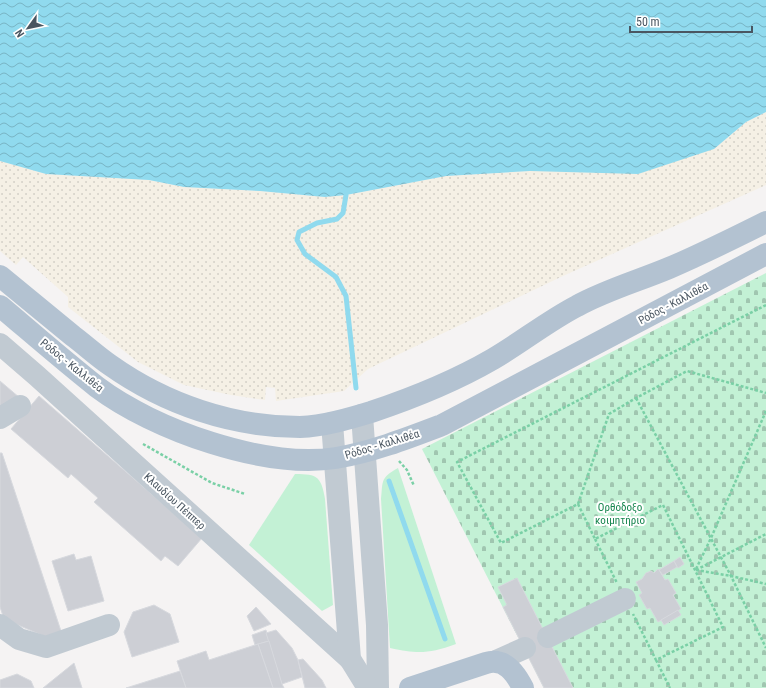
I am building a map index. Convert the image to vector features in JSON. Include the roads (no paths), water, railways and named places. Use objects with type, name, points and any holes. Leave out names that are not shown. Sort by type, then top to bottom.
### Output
[{"type":"main road","points":[[0,276],[109,365],[136,382],[173,401],[213,415],[238,421],[264,425],[300,427],[362,415],[396,404],[430,390],[493,359],[541,327],[578,305],[621,285],[667,269],[766,222]]},
{"type":"main road","name":"Ρόδος - Καλλιθέα","points":[[0,306],[98,387],[118,400],[164,424],[222,446],[254,455],[275,458],[302,459],[335,458],[365,451],[411,437],[442,425],[766,254]]},
{"type":"main road","points":[[410,688],[491,662],[496,662],[508,667],[513,671],[524,688]]},
{"type":"street","name":"Κλαυδίου Πέππερ","points":[[0,344],[350,659]]},
{"type":"street","points":[[0,418],[20,406]]},
{"type":"street","points":[[362,415],[377,625],[378,688]]},
{"type":"street","points":[[332,422],[350,659],[368,688]]},
{"type":"street","points":[[548,638],[625,599]]},
{"type":"street","points":[[0,625],[19,639],[46,647],[109,625]]},
{"type":"street","points":[[496,662],[525,648]]},
{"type":"water","points":[[0,0],[766,0],[766,112],[746,122],[714,149],[638,174],[530,171],[446,176],[346,195],[325,197],[260,191],[184,187],[149,180],[46,174],[0,161]]},
{"type":"waterway","points":[[346,195],[343,213],[337,219],[317,223],[299,232],[297,240],[305,254],[336,277],[346,296],[356,388]]},
{"type":"waterway","points":[[389,481],[445,639]]},
{"type":"park label","name":"Ορθόδοξο κοιμητήριο","points":[[620,513]]}]
